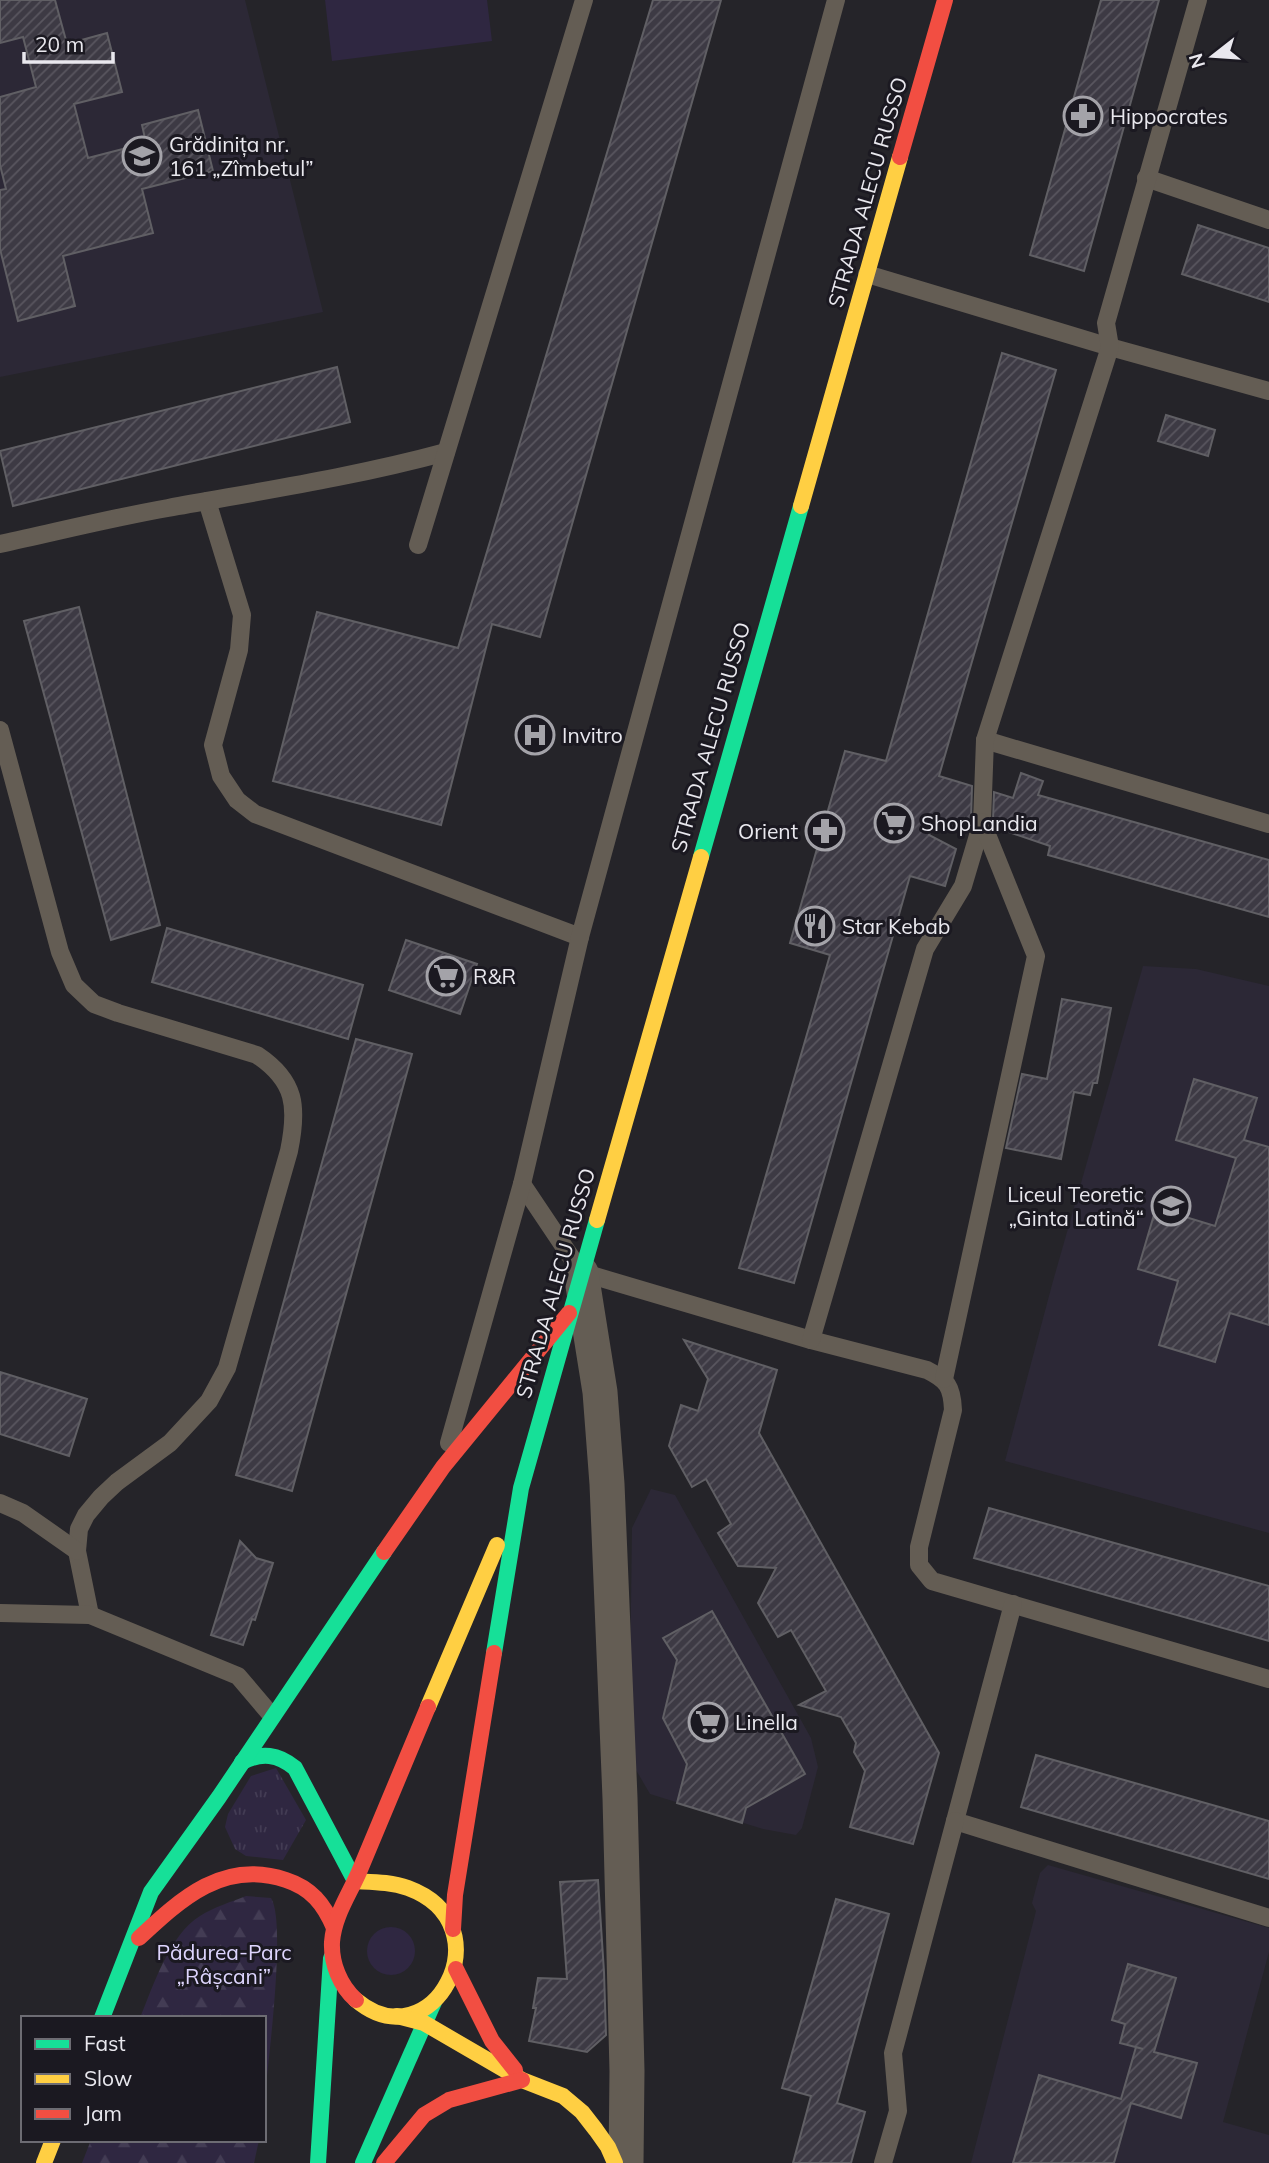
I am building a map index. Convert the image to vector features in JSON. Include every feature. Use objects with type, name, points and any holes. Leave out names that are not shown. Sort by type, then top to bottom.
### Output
[{"type":"main road","name":"STRADA ALECU RUSSO","points":[[453,1928],[455,1895],[520,1488],[945,0]]},
{"type":"main road","points":[[103,2016],[151,1892],[219,1797],[443,1467],[569,1314]]},
{"type":"main road","name":"STRADA ALECU RUSSO","points":[[355,1881],[520,1488]]},
{"type":"main road","points":[[272,1716],[295,1768],[355,1881]]},
{"type":"main road","points":[[242,1762],[262,1754],[274,1755],[286,1759],[295,1768]]},
{"type":"main road","points":[[212,1838],[212,1821],[219,1797]]},
{"type":"main road","points":[[227,1861],[245,1871],[283,1878],[311,1891],[326,1907],[334,1928]]},
{"type":"main road","points":[[132,1944],[175,1903],[215,1882],[245,1871]]},
{"type":"main road","points":[[318,2163],[334,1928],[355,1881]]},
{"type":"main road","points":[[355,1881],[406,1886],[425,1896],[442,1911],[453,1928],[458,1948],[456,1969],[448,1987],[434,2003],[424,2022],[363,2163]]},
{"type":"main road","points":[[332,1949],[335,1971],[343,1990],[358,2005],[376,2014],[424,2022],[523,2080],[563,2096],[582,2112],[608,2147],[615,2163]]},
{"type":"main road","points":[[456,1969],[492,2041],[523,2080]]},
{"type":"main road","points":[[397,2016],[417,2012],[434,2003]]},
{"type":"main road","points":[[384,2163],[424,2115],[449,2099],[523,2080]]},
{"type":"main road","points":[[44,2163],[52,2142]]},
{"type":"street","points":[[581,1272],[600,1392],[608,1498],[620,1798],[627,2071],[626,2163]]},
{"type":"lane","points":[[418,545],[584,0]]},
{"type":"lane","points":[[443,1467],[522,1184],[580,937],[836,0]]},
{"type":"lane","points":[[811,1340],[925,948],[963,886],[982,822],[985,740],[1110,347],[1106,323],[1198,0]]},
{"type":"lane","points":[[1146,178],[1269,220]]},
{"type":"lane","points":[[867,274],[1110,347],[1269,391]]},
{"type":"lane","points":[[0,544],[165,508],[345,476],[446,452]]},
{"type":"lane","points":[[208,501],[242,615],[239,650],[214,745],[220,776],[237,800],[255,814],[580,937]]},
{"type":"lane","points":[[0,730],[60,951],[74,985],[94,1004],[257,1055],[274,1066],[288,1086],[294,1103],[294,1127],[289,1151],[228,1368],[209,1401],[193,1421],[170,1443],[117,1482],[86,1515],[79,1529],[78,1551],[90,1615]]},
{"type":"lane","points":[[985,740],[1269,824]]},
{"type":"lane","points":[[944,1379],[1036,956],[982,822]]},
{"type":"lane","points":[[522,1184],[581,1272],[811,1340],[927,1370],[944,1379],[953,1394],[953,1410],[919,1547],[919,1565],[932,1581],[1269,1679]]},
{"type":"lane","points":[[0,1503],[23,1513],[78,1551]]},
{"type":"lane","points":[[883,2163],[898,2111],[893,2053],[1013,1604]]},
{"type":"lane","points":[[0,1612],[90,1615],[238,1676],[272,1716]]},
{"type":"lane","points":[[955,1821],[1269,1918]]},
{"type":"shaded area","name":"Grădinița nr. 161 „Zîmbetul”","points":[[0,0],[245,0],[323,312],[0,377]]},
{"type":"shaded area","name":"Liceul Teoretic „Ginta Latină“","points":[[1143,966],[1196,969],[1269,986],[1269,1533],[1005,1461],[1053,1281]]},
{"type":"shaded area","points":[[651,1489],[675,1495],[811,1738],[818,1767],[802,1828],[796,1835],[763,1829],[650,1794],[629,1758],[632,1528]]},
{"type":"shaded area","points":[[1048,1865],[1269,1928],[1269,1952],[1223,2122],[1269,2135],[1269,2163],[971,2163],[1036,1911],[1032,1903],[1040,1873]]},
{"type":"green space","points":[[325,0],[487,0],[492,41],[332,61]]},
{"type":"green space","points":[[276,1768],[306,1820],[283,1860],[246,1856],[235,1849],[225,1827],[228,1814],[251,1776]]},
{"type":"green space","name":"Pădurea-Parc „Râșcani”","points":[[246,1896],[271,1898],[275,1913],[277,1965],[266,2087],[266,2016],[141,2016],[157,1976],[180,1935],[189,1924],[217,1907]]},
{"type":"green space","points":[[391,1927],[408,1934],[415,1951],[408,1968],[391,1975],[374,1968],[367,1951],[374,1934]]},
{"type":"green space","points":[[90,2142],[259,2142],[254,2163],[82,2163]]},
{"type":"building","points":[[0,0],[55,0],[67,44],[107,33],[122,92],[74,104],[88,158],[146,143],[142,125],[198,110],[213,171],[142,189],[153,233],[63,256],[75,306],[18,321],[0,249],[0,190],[6,189],[0,165],[0,97],[36,87],[23,37],[0,43]]},
{"type":"building","points":[[653,0],[721,0],[540,637],[492,624],[441,825],[273,781],[317,612],[458,648]]},
{"type":"building","points":[[1101,0],[1159,0],[1084,271],[1030,255]]},
{"type":"building","points":[[1198,225],[1269,248],[1269,302],[1182,274]]},
{"type":"building","points":[[1002,353],[1056,370],[939,776],[972,786],[971,819],[965,818],[961,830],[934,822],[929,835],[956,849],[945,886],[910,876],[794,1283],[739,1268],[830,955],[790,943],[845,751],[886,761]]},
{"type":"building","points":[[337,367],[350,422],[13,506],[0,451]]},
{"type":"building","points":[[1166,415],[1215,430],[1208,456],[1158,441]]},
{"type":"building","points":[[79,607],[160,925],[111,940],[24,621]]},
{"type":"building","points":[[1021,773],[1043,781],[1038,795],[1269,860],[1269,917],[1048,855],[1050,846],[997,828],[993,820],[994,792],[1013,798]]},
{"type":"building","points":[[167,928],[363,985],[348,1039],[152,982]]},
{"type":"building","points":[[406,940],[477,964],[460,1014],[389,990]]},
{"type":"building","points":[[1062,999],[1111,1008],[1097,1083],[1093,1083],[1090,1095],[1074,1092],[1061,1159],[1006,1148],[1022,1074],[1047,1079]]},
{"type":"building","points":[[356,1039],[412,1054],[292,1491],[236,1475]]},
{"type":"building","points":[[1194,1079],[1257,1098],[1244,1140],[1269,1147],[1269,1325],[1230,1313],[1215,1362],[1159,1345],[1178,1281],[1138,1269],[1156,1208],[1215,1226],[1236,1158],[1176,1140]]},
{"type":"building","points":[[684,1340],[777,1370],[759,1433],[939,1753],[913,1844],[850,1827],[865,1771],[854,1752],[856,1743],[841,1717],[799,1705],[826,1691],[791,1630],[778,1637],[758,1603],[776,1568],[738,1566],[718,1533],[731,1524],[706,1479],[692,1487],[669,1446],[681,1405],[698,1411],[708,1379]]},
{"type":"building","points":[[0,1372],[87,1399],[69,1456],[0,1434]]},
{"type":"building","points":[[989,1508],[1269,1586],[1269,1641],[974,1558]]},
{"type":"building","points":[[240,1541],[256,1558],[273,1563],[255,1620],[252,1619],[243,1645],[211,1635]]},
{"type":"building","points":[[712,1611],[805,1774],[746,1808],[742,1823],[677,1803],[687,1764],[663,1718],[677,1660],[663,1638]]},
{"type":"building","points":[[1036,1755],[1269,1821],[1269,1879],[1021,1807]]},
{"type":"building","points":[[598,1880],[606,2035],[587,2052],[529,2041],[536,2008],[533,2008],[538,1978],[567,1979],[560,1882]]},
{"type":"building","points":[[836,1899],[889,1914],[837,2103],[865,2112],[851,2163],[793,2163],[811,2096],[782,2088]]},
{"type":"building","points":[[1128,1964],[1176,1978],[1154,2052],[1197,2063],[1181,2118],[1131,2103],[1114,2163],[1013,2163],[1039,2075],[1121,2099],[1136,2047],[1120,2043],[1125,2024],[1112,2020]]},
{"type":"traffic: fast","points":[[701,857],[801,506]]},
{"type":"traffic: fast","points":[[494,1653],[521,1488],[597,1220]]},
{"type":"traffic: fast","points":[[103,2016],[151,1892],[219,1797],[384,1552]]},
{"type":"traffic: fast","points":[[242,1762],[270,1756],[295,1768],[355,1881]]},
{"type":"traffic: fast","points":[[318,2163],[331,1958]]},
{"type":"traffic: fast","points":[[363,2163],[434,2002]]},
{"type":"traffic: slow","points":[[801,506],[900,157]]},
{"type":"traffic: slow","points":[[597,1220],[701,857]]},
{"type":"traffic: slow","points":[[428,1707],[497,1545]]},
{"type":"traffic: slow","points":[[355,1881],[402,1886],[438,1906],[453,1930],[456,1957],[448,1982],[432,2002],[410,2015],[384,2015],[356,2000]]},
{"type":"traffic: slow","points":[[397,2016],[424,2023],[522,2080],[563,2096],[582,2112],[596,2130],[615,2163]]},
{"type":"traffic: slow","points":[[44,2163],[52,2142]]},
{"type":"traffic: jam","points":[[900,157],[945,0]]},
{"type":"traffic: jam","points":[[384,1552],[443,1467],[569,1313]]},
{"type":"traffic: jam","points":[[453,1929],[455,1895],[494,1653]]},
{"type":"traffic: jam","points":[[356,2000],[345,1988],[335,1966],[333,1932],[428,1707]]},
{"type":"traffic: jam","points":[[139,1938],[171,1909],[205,1886],[243,1875],[264,1875],[295,1883],[310,1892],[321,1904],[334,1928]]},
{"type":"traffic: jam","points":[[456,1969],[492,2041],[515,2070]]},
{"type":"traffic: jam","points":[[384,2163],[424,2115],[449,2100],[522,2080]]},
{"type":"place","name":"Hippocrates","points":[[1083,116]]},
{"type":"place","name":"Grădinița nr. 161 „Zîmbetul”","points":[[142,156]]},
{"type":"place","name":"Invitro","points":[[535,735]]},
{"type":"place","name":"ShopLandia","points":[[894,823]]},
{"type":"place","name":"Orient","points":[[825,831]]},
{"type":"place","name":"Star Kebab","points":[[815,926]]},
{"type":"place","name":"R&R","points":[[446,976]]},
{"type":"place","name":"Liceul Teoretic „Ginta Latină“","points":[[1171,1206]]},
{"type":"place","name":"Linella","points":[[708,1722]]}]
